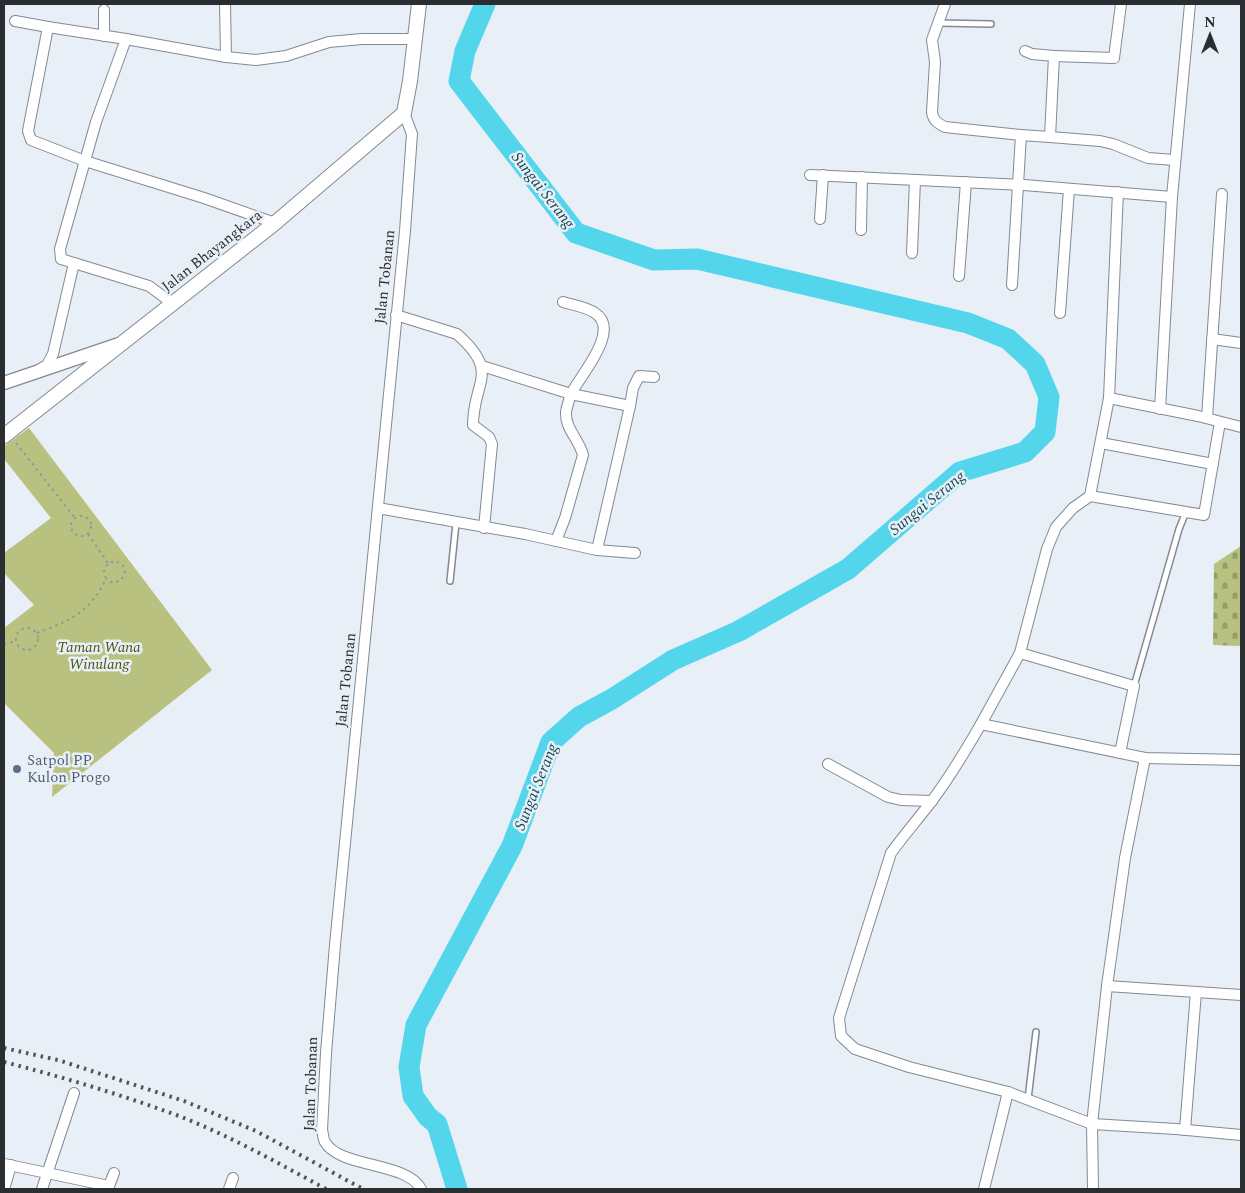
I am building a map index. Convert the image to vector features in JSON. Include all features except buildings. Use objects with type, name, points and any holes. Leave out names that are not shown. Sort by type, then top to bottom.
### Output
[{"type":"main road","points":[[404,113],[408,98],[419,4]]},
{"type":"main road","name":"Jalan Bhayangkara","points":[[123,342],[275,223],[404,113]]},
{"type":"main road","points":[[6,435],[123,342]]},
{"type":"street","points":[[225,4],[226,57]]},
{"type":"street","points":[[945,4],[932,40],[935,62],[932,112],[933,118],[938,124],[945,127],[1021,135],[1100,141],[1148,158],[1175,160]]},
{"type":"street","points":[[1025,51],[1032,54],[1054,56],[1114,58],[1121,4]]},
{"type":"street","points":[[1160,408],[1172,197],[1190,4]]},
{"type":"street","points":[[104,10],[104,36]]},
{"type":"street","points":[[15,21],[226,57],[256,60],[286,56],[329,42],[362,39],[415,39]]},
{"type":"street","points":[[48,27],[28,131],[29,136],[34,142],[85,161],[204,198],[275,223]]},
{"type":"street","points":[[126,39],[96,122],[59,253],[62,259],[149,286],[172,303]]},
{"type":"street","points":[[1050,137],[1054,56]]},
{"type":"street","name":"Jalan Tobanan","points":[[404,113],[412,134],[335,946],[322,1130],[325,1142],[337,1153],[405,1176],[419,1185],[421,1189]]},
{"type":"street","points":[[1012,285],[1021,135]]},
{"type":"street","points":[[810,175],[1069,188],[1172,197]]},
{"type":"street","points":[[820,219],[823,176]]},
{"type":"street","points":[[861,230],[862,177]]},
{"type":"street","points":[[912,253],[915,180]]},
{"type":"street","points":[[959,276],[966,182]]},
{"type":"street","points":[[1060,313],[1069,188]]},
{"type":"street","points":[[1118,192],[1109,398],[1090,496],[1064,516],[1056,527],[1051,538],[1020,652],[981,724],[967,749],[932,801],[907,830],[891,853],[840,1018],[841,1036],[855,1049],[909,1067],[1008,1092],[1092,1124],[1241,1135]]},
{"type":"street","points":[[1207,418],[1222,194]]},
{"type":"street","points":[[32,374],[47,365],[53,354],[74,263]]},
{"type":"street","points":[[556,541],[565,518],[582,455],[581,448],[567,423],[567,405],[571,394],[598,350],[602,339],[603,325],[601,318],[595,312],[563,302]]},
{"type":"street","points":[[396,315],[457,334],[478,357],[482,366],[482,378],[473,425],[489,437],[492,444],[484,528]]},
{"type":"street","points":[[1212,339],[1241,343]]},
{"type":"street","name":"Jalan Bhayangkara","points":[[4,383],[123,342]]},
{"type":"street","points":[[482,366],[571,394],[630,406]]},
{"type":"street","points":[[598,550],[633,388],[639,376],[654,378]]},
{"type":"street","points":[[1109,398],[1241,427]]},
{"type":"street","points":[[1090,496],[1204,514],[1220,422]]},
{"type":"street","points":[[1101,443],[1213,464]]},
{"type":"street","points":[[378,508],[598,550],[635,552]]},
{"type":"street","points":[[1020,652],[1134,686],[1120,753]]},
{"type":"street","points":[[981,724],[1145,758],[1241,760]]},
{"type":"street","points":[[1093,1189],[1092,1124],[1107,986],[1125,858],[1145,758]]},
{"type":"street","points":[[828,764],[888,796],[908,800],[932,801]]},
{"type":"street","points":[[1107,986],[1241,995]]},
{"type":"street","points":[[1185,1130],[1196,992]]},
{"type":"street","points":[[984,1189],[1008,1092]]},
{"type":"street","points":[[42,1189],[74,1093]]},
{"type":"street","points":[[4,1189],[7,1164],[46,1174],[109,1186],[114,1173]]},
{"type":"street","points":[[229,1189],[232,1178]]},
{"type":"lane","points":[[938,23],[991,24]]},
{"type":"lane","points":[[1134,686],[1186,512]]},
{"type":"lane","points":[[450,581],[456,523]]},
{"type":"lane","points":[[1028,1099],[1036,1032]]},
{"type":"path","points":[[6,435],[75,518]]},
{"type":"path","points":[[82,516],[90,520],[92,527],[88,534],[80,537],[73,533],[71,525],[75,518],[82,516]]},
{"type":"path","points":[[88,534],[108,564]]},
{"type":"path","points":[[116,561],[125,569],[121,580],[117,582],[113,583],[106,578],[104,571],[108,564],[116,561]]},
{"type":"path","points":[[36,633],[59,625],[92,603],[106,578]]},
{"type":"path","points":[[30,628],[36,633],[38,641],[36,645],[29,649],[21,647],[17,641],[17,636],[22,630],[30,628]]},
{"type":"path","points":[[4,644],[17,641]]},
{"type":"green space","name":"Taman Wana Winulang","points":[[29,428],[212,670],[52,797],[54,753],[4,703],[4,628],[34,605],[4,573],[4,553],[51,518],[4,459],[4,446]]},
{"type":"green space","points":[[1241,546],[1241,646],[1213,645],[1214,564]]},
{"type":"waterway","name":"Sungai Serang","points":[[457,1189],[437,1124],[428,1117],[413,1096],[409,1067],[416,1025],[512,846],[551,742],[579,717],[612,699],[673,660],[739,631],[848,569],[960,472],[1025,452],[1045,432],[1049,397],[1035,364],[1008,339],[968,323],[697,259],[654,260],[576,233],[459,81],[465,51],[485,4]]},
{"type":"railway","points":[[4,1048],[58,1060],[184,1101],[256,1131],[363,1189]]},
{"type":"railway","points":[[4,1062],[92,1087],[179,1116],[235,1141],[326,1189]]},
{"type":"place","name":"Satpol PP Kulon Progo","points":[[17,769]]}]
